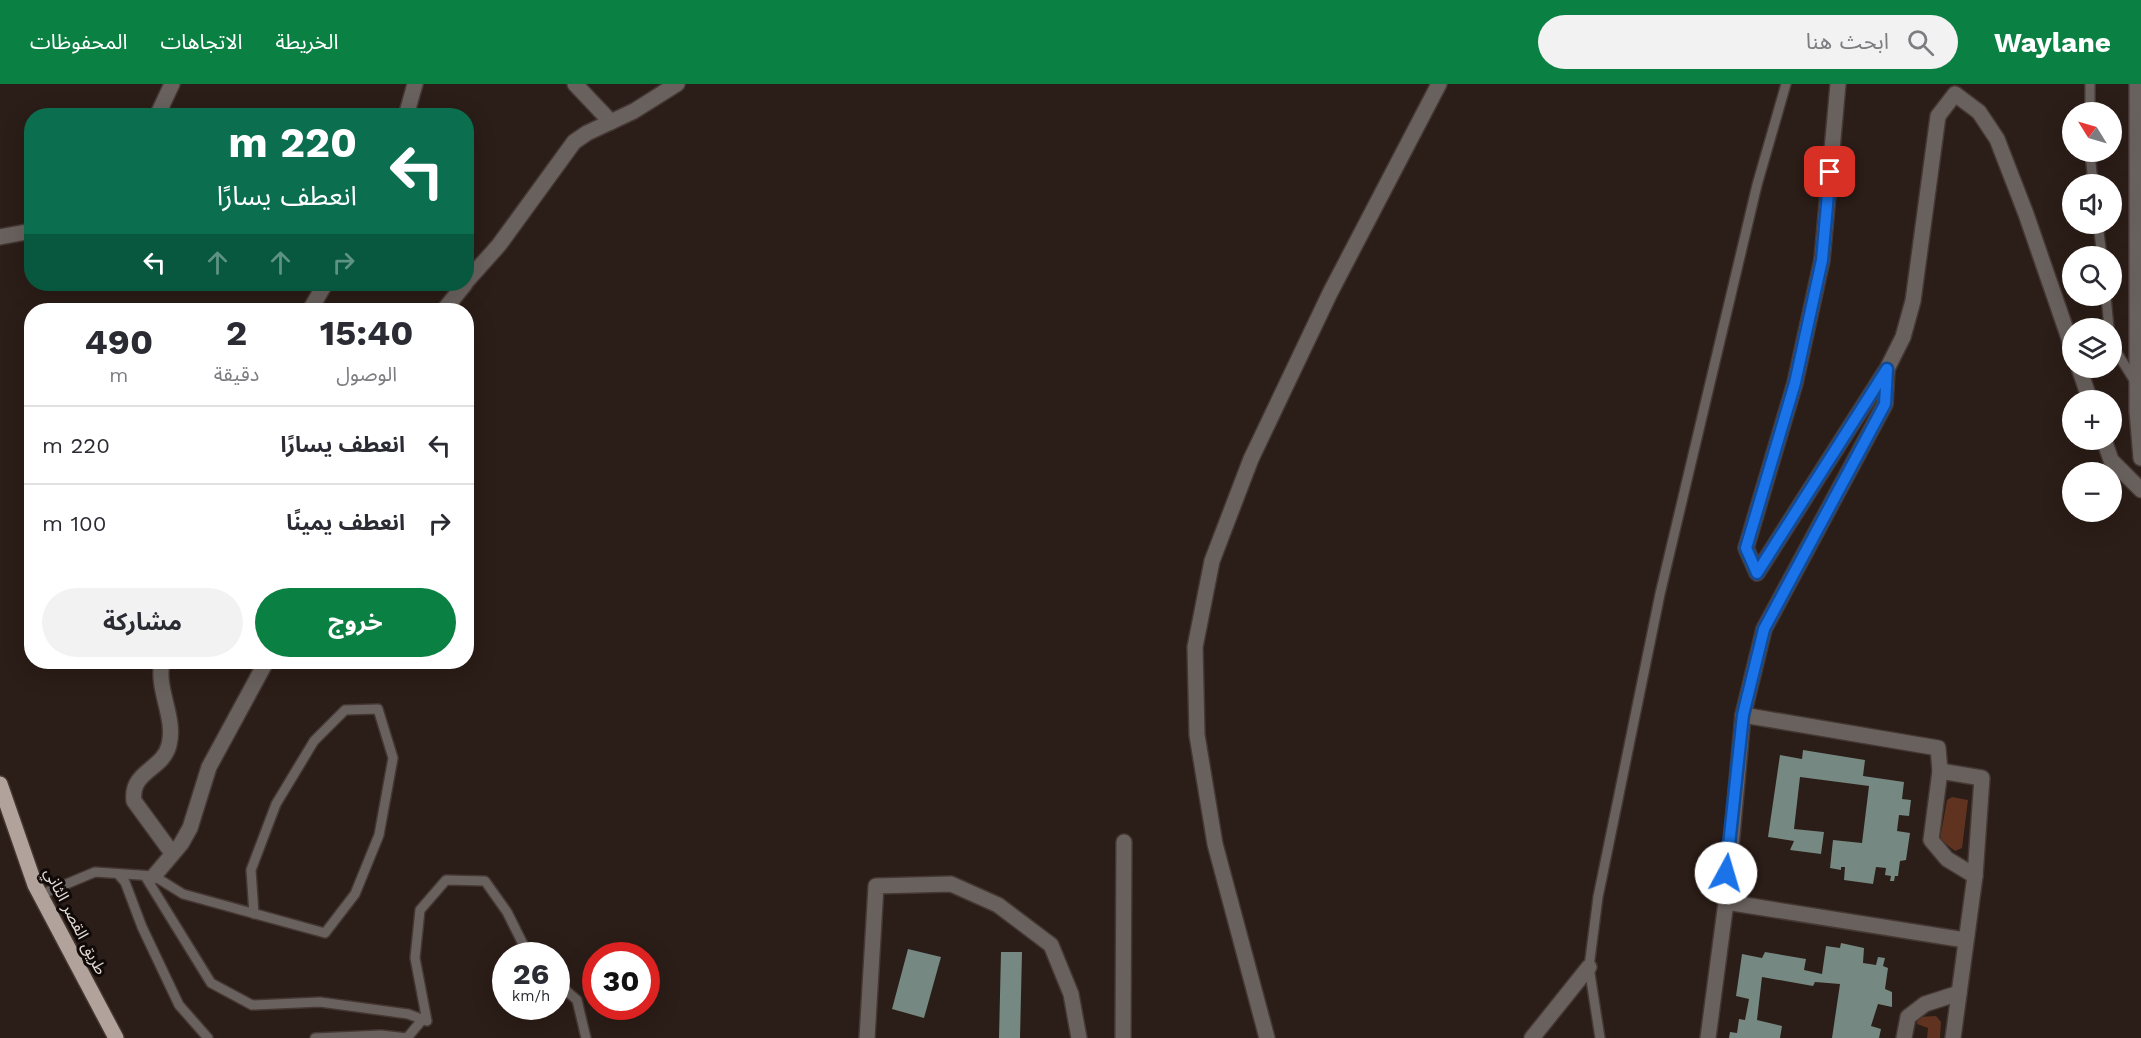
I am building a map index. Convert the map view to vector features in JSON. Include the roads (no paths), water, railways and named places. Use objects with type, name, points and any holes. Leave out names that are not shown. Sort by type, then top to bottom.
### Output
[{"type":"main road","name":"طريق القصر الثاني","points":[[0,784],[40,895],[116,1038]]},
{"type":"street","points":[[161,108],[172,84]]},
{"type":"street","points":[[408,108],[415,84]]},
{"type":"street","points":[[575,84],[611,122]]},
{"type":"street","points":[[474,274],[499,245],[547,176],[574,142],[677,84]]},
{"type":"street","points":[[1267,1038],[1215,844],[1197,735],[1195,647],[1212,561],[1251,459],[1330,293],[1438,84]]},
{"type":"street","points":[[1838,84],[1822,260],[1795,383],[1746,548],[1757,573],[1887,369],[1903,337],[1913,301],[1938,116],[1955,94],[1979,112],[1997,139],[2062,318]]},
{"type":"street","points":[[2137,84],[2137,385],[2141,458]]},
{"type":"street","points":[[0,237],[24,232]]},
{"type":"street","points":[[450,303],[459,291]]},
{"type":"street","points":[[1708,1038],[1726,902],[1743,715],[1764,629],[1885,404],[1887,369]]},
{"type":"street","points":[[2108,450],[2111,460],[2141,490]]},
{"type":"street","points":[[161,669],[160,686],[170,724],[170,744],[165,756],[144,772],[133,792],[134,801],[172,853]]},
{"type":"street","points":[[149,876],[172,853],[190,828],[210,767],[262,669]]},
{"type":"street","points":[[1743,715],[1938,748],[1940,771],[1931,840],[1947,859],[1975,876]]},
{"type":"street","points":[[1940,771],[1982,778],[1975,876],[1953,1038]]},
{"type":"street","points":[[1123,1038],[1124,842]]},
{"type":"street","points":[[867,1038],[876,886],[951,884],[998,905],[1051,945],[1071,994],[1079,1038]]},
{"type":"street","points":[[1726,902],[1965,940]]},
{"type":"street","points":[[1532,1038],[1590,967]]},
{"type":"street","points":[[1904,1038],[1908,1017],[1925,1004],[1959,993]]},
{"type":"lane","points":[[1600,1038],[1590,967],[1598,897],[1660,594],[1756,185],[1786,84]]},
{"type":"lane","points":[[2090,84],[2090,102]]},
{"type":"lane","points":[[2122,361],[2137,385]]},
{"type":"lane","points":[[40,895],[94,872],[149,876],[183,894],[254,914],[325,933],[355,894],[380,835],[393,758],[378,709],[345,710],[314,741],[281,795],[251,870],[254,914]]},
{"type":"lane","points":[[118,874],[125,882],[142,927],[179,1005],[208,1038]]},
{"type":"lane","points":[[149,876],[211,983],[252,1005],[320,1002],[408,1014],[427,1021],[415,958],[420,910],[446,880],[485,881],[507,912],[522,942]]},
{"type":"lane","points":[[570,993],[578,999],[586,1038]]},
{"type":"lane","points":[[315,1038],[381,1035],[407,1038],[422,1020]]}]
